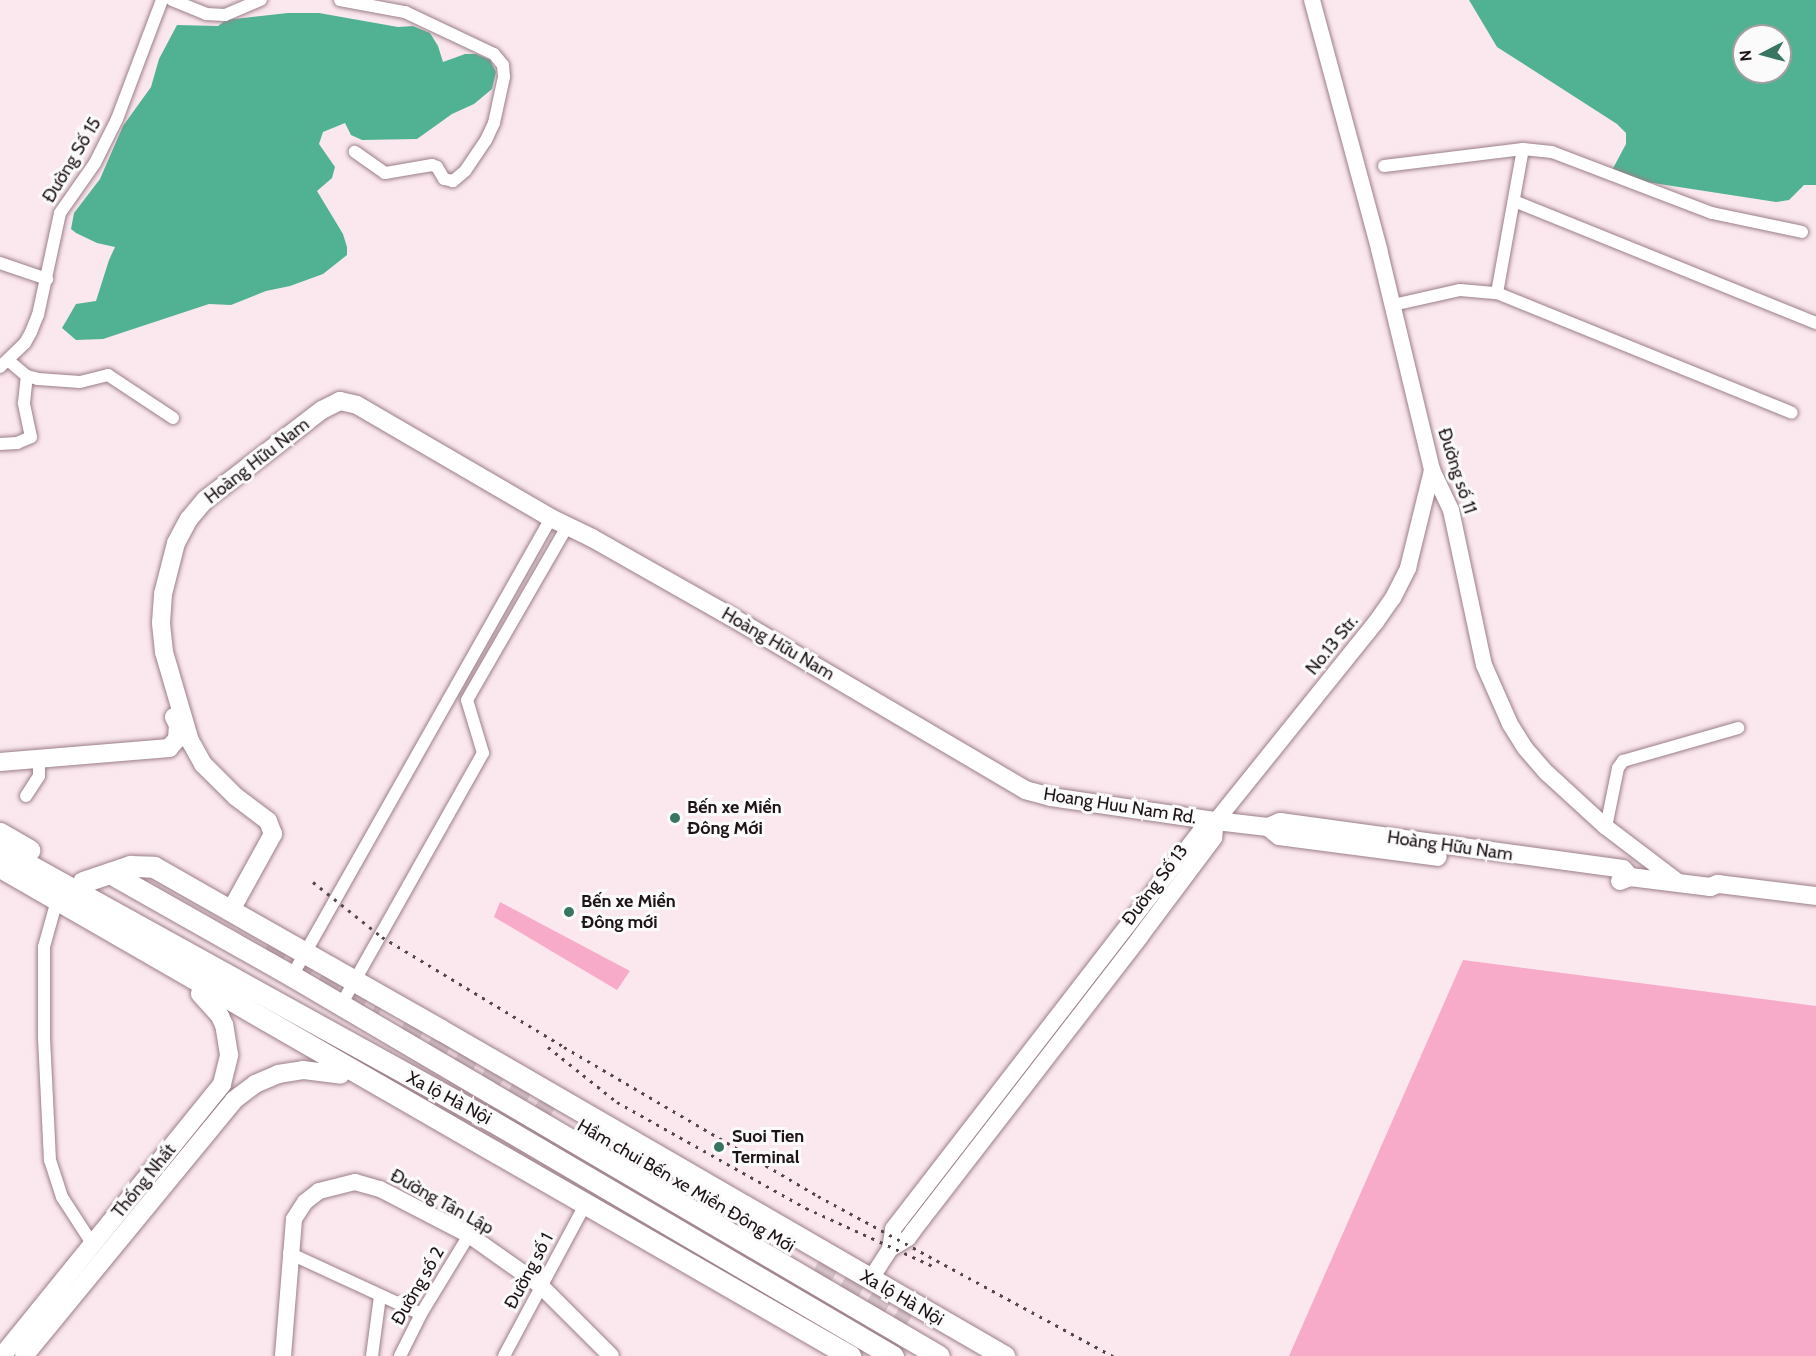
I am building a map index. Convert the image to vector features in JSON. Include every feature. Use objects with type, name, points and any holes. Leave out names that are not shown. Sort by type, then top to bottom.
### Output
[{"type":"highway","name":"Xa lộ Hà Nội","points":[[0,833],[67,896],[341,1075],[443,1128]]},
{"type":"highway","name":"Xa lộ Hà Nội","points":[[0,849],[200,994],[278,1033],[584,1208],[850,1356]]},
{"type":"highway","name":"Xa lộ Hà Nội","points":[[0,878],[67,896],[120,869],[142,865],[154,867],[1004,1356]]},
{"type":"highway","name":"Xa lộ Hà Nội","points":[[0,867],[67,896],[492,1121],[893,1356]]},
{"type":"highway","name":"Xa lộ Hà Nội","points":[[120,869],[291,976],[939,1356]]},
{"type":"highway","points":[[120,869],[267,945]]},
{"type":"highway","points":[[381,1010],[404,1023]]},
{"type":"highway","name":"Hầm chui Bến xe Miền Đông Mới","points":[[554,1110],[818,1262]]},
{"type":"highway","name":"Xa lộ Hà Nội","points":[[584,1208],[828,1356]]},
{"type":"highway","points":[[842,1325],[870,1280]]},
{"type":"highway","points":[[911,1316],[981,1356]]},
{"type":"main road","name":"Hoàng Hữu Nam","points":[[0,762],[109,755],[169,748],[177,739],[178,726],[162,681],[154,624],[161,565],[169,539],[183,514],[218,476],[327,397],[339,393],[360,398],[572,520],[592,538]]},
{"type":"main road","name":"Hoàng Hữu Nam","points":[[231,910],[273,834],[268,821],[236,797],[203,764],[190,741],[170,678],[161,623],[164,594],[176,543],[189,519],[226,482],[330,404],[340,401],[357,405],[559,523],[592,538]]},
{"type":"main road","name":"Hoang Huu Nam Rd.","points":[[592,538],[1025,790],[1051,797],[1216,820]]},
{"type":"main road","name":"Hoàng Hữu Nam","points":[[1216,820],[1268,827],[1279,836],[1622,881],[1630,877],[1710,888],[1717,894],[1816,907]]},
{"type":"main road","name":"Hoàng Hữu Nam","points":[[1710,888],[1718,884],[1816,896]]},
{"type":"main road","name":"Thống Nhất","points":[[24,1356],[218,1105],[226,1074],[229,1045],[220,1016],[200,994]]},
{"type":"main road","name":"Thống Nhất","points":[[2,1356],[93,1245],[218,1105],[278,1074],[310,1070],[341,1075]]},
{"type":"street","name":"Đường Số 15","points":[[4,364],[31,332],[47,279],[60,213],[95,163],[117,119],[162,0]]},
{"type":"street","points":[[172,0],[216,15],[236,13],[261,0]]},
{"type":"street","points":[[340,0],[367,2],[405,12],[494,54],[503,65],[504,77],[494,123],[474,158],[459,177],[448,181],[432,165],[385,173],[355,152]]},
{"type":"street","name":"Đường số 11","points":[[1312,0],[1392,305],[1432,470],[1451,510],[1484,665],[1501,704],[1525,748],[1576,801],[1681,884]]},
{"type":"street","points":[[1497,293],[1523,149]]},
{"type":"street","points":[[1384,166],[1523,149],[1552,152],[1712,213],[1802,232]]},
{"type":"street","points":[[1514,201],[1816,323]]},
{"type":"street","points":[[0,263],[47,279]]},
{"type":"street","points":[[1392,305],[1460,290],[1497,293],[1792,413]]},
{"type":"street","points":[[4,364],[27,376],[58,381],[80,381],[108,375],[173,418]]},
{"type":"street","points":[[0,444],[17,443],[31,437],[24,403],[27,376]]},
{"type":"street","name":"No.13 Str.","points":[[1216,820],[1358,646],[1393,598],[1408,568],[1432,470]]},
{"type":"street","points":[[291,976],[559,523]]},
{"type":"street","points":[[341,1005],[483,753],[467,700],[559,523]]},
{"type":"street","points":[[1606,827],[1618,768],[1623,761],[1738,728]]},
{"type":"street","points":[[26,796],[39,776],[39,758]]},
{"type":"street","name":"Đường Số 13","points":[[870,1280],[890,1248],[893,1229],[1202,829],[1216,820]]},
{"type":"street","name":"Đường Số 13","points":[[890,1248],[908,1238],[1215,838],[1216,820]]},
{"type":"street","points":[[1630,877],[1638,865],[1638,850]]},
{"type":"street","points":[[67,896],[44,947],[44,1038],[50,1160],[62,1197],[93,1245]]},
{"type":"street","points":[[988,1106],[1002,1117]]},
{"type":"street","name":"Đường Tân Lập","points":[[283,1356],[289,1253],[294,1219],[305,1202],[320,1191],[355,1182],[380,1189],[468,1236],[540,1285],[609,1355]]},
{"type":"street","name":"Đường số 1","points":[[504,1356],[540,1285],[584,1208]]},
{"type":"street","name":"Đường số 2","points":[[400,1356],[421,1314],[468,1236]]},
{"type":"street","points":[[289,1253],[421,1314]]},
{"type":"street","points":[[372,1356],[380,1296]]},
{"type":"shaded area","points":[[1469,0],[1816,0],[1816,185],[1804,185],[1789,200],[1776,202],[1627,179],[1610,174],[1626,144],[1626,133],[1617,124],[1497,47]]},
{"type":"shaded area","points":[[288,13],[319,13],[398,27],[413,26],[430,33],[438,46],[443,62],[465,54],[476,54],[490,60],[496,72],[492,89],[474,104],[452,114],[417,139],[362,140],[351,135],[345,123],[323,132],[319,144],[335,167],[332,178],[317,191],[343,234],[347,255],[323,274],[290,286],[266,291],[231,305],[209,304],[103,339],[76,340],[62,328],[76,304],[96,301],[115,247],[97,243],[71,229],[74,213],[100,179],[123,126],[151,87],[159,59],[177,25],[218,26],[226,20]]},
{"type":"shaded area","points":[[500,902],[630,971],[617,990],[494,917]]},
{"type":"shaded area","points":[[1463,960],[1816,1006],[1816,1356],[1289,1356]]},
{"type":"tunnel","points":[[267,945],[381,1009]]},
{"type":"tunnel","points":[[404,1023],[554,1110]]},
{"type":"tunnel","points":[[818,1262],[911,1316]]},
{"type":"railway","points":[[313,882],[382,937],[564,1047],[818,1196],[1113,1356]]},
{"type":"railway","points":[[548,1047],[617,1102],[806,1208],[935,1267]]},
{"type":"place","name":"Bến xe Miền Đông Mới","points":[[675,818]]},
{"type":"place","name":"Bến xe Miền Đông mới","points":[[569,912]]},
{"type":"place","name":"Suoi Tien Terminal","points":[[719,1147]]}]
